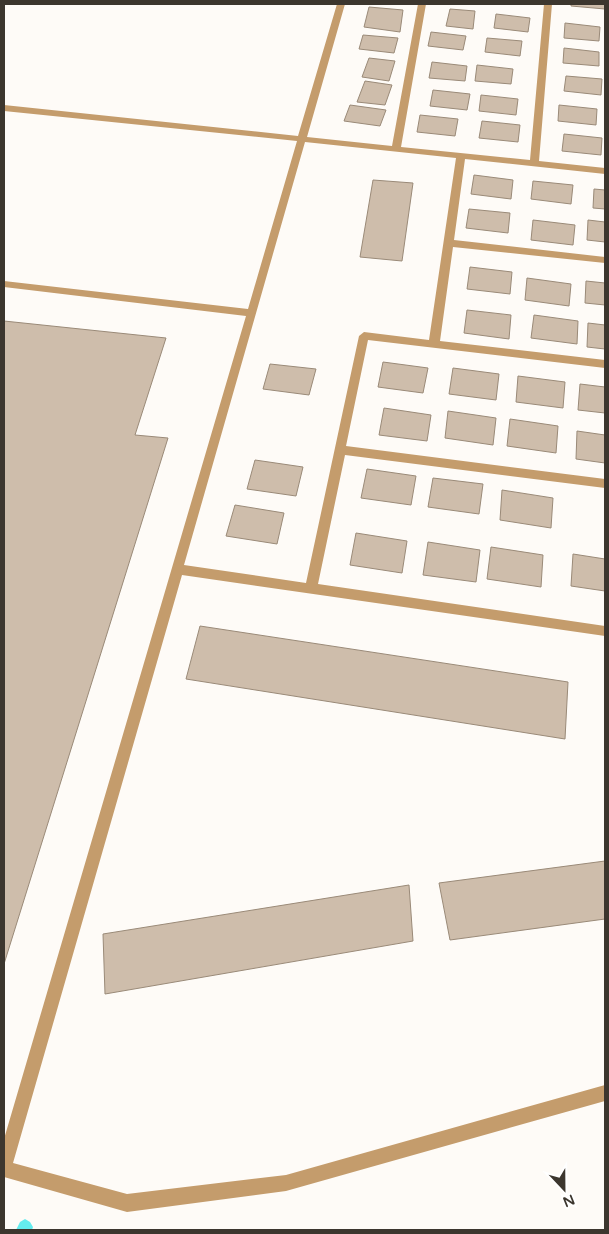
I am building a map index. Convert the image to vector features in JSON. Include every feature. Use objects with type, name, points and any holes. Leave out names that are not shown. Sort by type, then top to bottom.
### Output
[{"type":"street","points":[[341,4],[4,1168],[127,1203],[258,1187],[286,1183],[605,1093]]},
{"type":"street","points":[[396,150],[422,4]]},
{"type":"street","points":[[534,164],[548,4]]},
{"type":"street","points":[[4,108],[605,171]]},
{"type":"street","points":[[434,344],[461,157]]},
{"type":"street","points":[[448,243],[605,260]]},
{"type":"street","points":[[4,284],[252,313]]},
{"type":"street","points":[[311,588],[364,336],[605,364]]},
{"type":"street","points":[[341,450],[605,484]]},
{"type":"street","points":[[177,569],[605,631]]},
{"type":"building","points":[[571,4],[605,4],[605,9],[571,6]]},
{"type":"building","points":[[369,7],[403,10],[400,32],[364,27]]},
{"type":"building","points":[[450,9],[475,11],[473,29],[446,26]]},
{"type":"building","points":[[496,14],[530,18],[528,32],[494,28]]},
{"type":"building","points":[[565,23],[600,27],[599,41],[564,38]]},
{"type":"building","points":[[431,32],[466,36],[463,50],[428,46]]},
{"type":"building","points":[[363,35],[398,38],[394,53],[359,49]]},
{"type":"building","points":[[487,38],[522,41],[520,56],[485,52]]},
{"type":"building","points":[[564,48],[599,52],[599,66],[563,63]]},
{"type":"building","points":[[369,58],[395,61],[389,81],[362,77]]},
{"type":"building","points":[[432,62],[467,66],[465,81],[429,78]]},
{"type":"building","points":[[477,65],[513,69],[511,84],[475,81]]},
{"type":"building","points":[[566,76],[602,79],[601,95],[564,91]]},
{"type":"building","points":[[365,81],[392,85],[385,105],[357,102]]},
{"type":"building","points":[[433,90],[470,94],[467,110],[430,106]]},
{"type":"building","points":[[481,95],[518,99],[516,115],[479,111]]},
{"type":"building","points":[[350,105],[386,110],[380,126],[344,121]]},
{"type":"building","points":[[559,105],[597,109],[596,125],[558,121]]},
{"type":"building","points":[[420,115],[458,119],[455,136],[417,132]]},
{"type":"building","points":[[482,121],[520,125],[518,142],[479,138]]},
{"type":"building","points":[[564,134],[602,138],[601,155],[562,151]]},
{"type":"building","points":[[474,175],[513,180],[511,199],[471,194]]},
{"type":"building","points":[[373,180],[413,183],[402,261],[360,257]]},
{"type":"building","points":[[533,181],[573,185],[571,204],[531,199]]},
{"type":"building","points":[[594,189],[605,190],[605,209],[593,208]]},
{"type":"building","points":[[469,209],[510,213],[508,233],[466,228]]},
{"type":"building","points":[[533,220],[575,225],[573,245],[531,240]]},
{"type":"building","points":[[588,220],[605,222],[605,242],[587,240]]},
{"type":"building","points":[[470,267],[512,272],[510,294],[467,289]]},
{"type":"building","points":[[527,278],[571,284],[569,306],[525,300]]},
{"type":"building","points":[[586,281],[605,283],[605,305],[585,303]]},
{"type":"building","points":[[467,310],[511,315],[509,339],[464,333]]},
{"type":"building","points":[[534,315],[578,321],[577,344],[531,338]]},
{"type":"building","points":[[4,321],[166,338],[135,435],[168,438],[4,964]]},
{"type":"building","points":[[588,323],[605,325],[605,349],[587,347]]},
{"type":"building","points":[[383,362],[428,368],[423,393],[378,387]]},
{"type":"building","points":[[270,364],[316,369],[309,395],[263,389]]},
{"type":"building","points":[[453,368],[499,374],[496,400],[449,394]]},
{"type":"building","points":[[518,376],[565,382],[563,408],[516,402]]},
{"type":"building","points":[[580,384],[605,387],[605,413],[578,410]]},
{"type":"building","points":[[384,408],[431,415],[427,441],[379,435]]},
{"type":"building","points":[[448,411],[496,418],[493,445],[445,438]]},
{"type":"building","points":[[510,419],[558,426],[556,453],[507,446]]},
{"type":"building","points":[[577,431],[605,435],[605,463],[576,459]]},
{"type":"building","points":[[255,460],[303,467],[296,496],[247,489]]},
{"type":"building","points":[[367,469],[416,476],[411,505],[361,498]]},
{"type":"building","points":[[433,478],[483,484],[479,514],[428,507]]},
{"type":"building","points":[[502,490],[553,498],[551,528],[500,520]]},
{"type":"building","points":[[235,505],[284,513],[277,544],[226,536]]},
{"type":"building","points":[[356,533],[407,541],[402,573],[350,565]]},
{"type":"building","points":[[428,542],[480,550],[476,582],[423,575]]},
{"type":"building","points":[[491,547],[543,555],[541,587],[487,579]]},
{"type":"building","points":[[573,554],[605,559],[605,591],[571,586]]},
{"type":"building","points":[[200,626],[568,682],[565,739],[186,679]]},
{"type":"building","points":[[605,861],[605,919],[450,940],[439,883]]},
{"type":"building","points":[[409,885],[413,941],[105,994],[103,934]]}]
